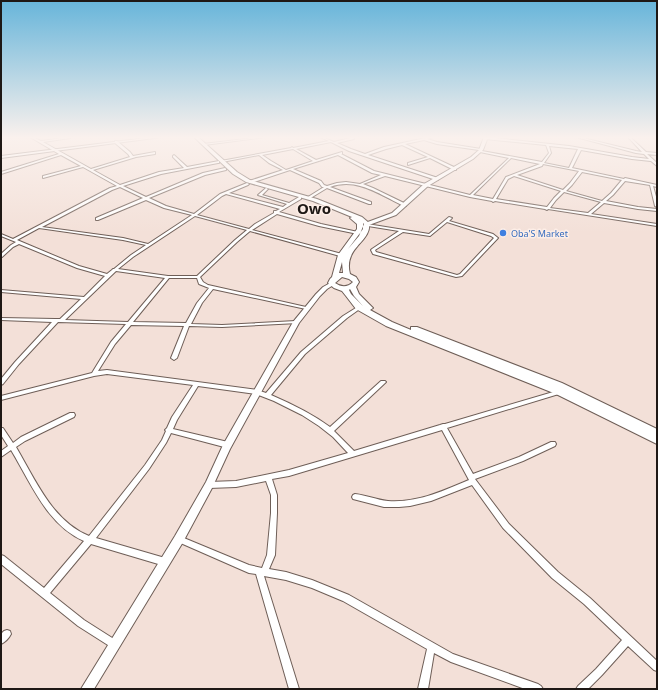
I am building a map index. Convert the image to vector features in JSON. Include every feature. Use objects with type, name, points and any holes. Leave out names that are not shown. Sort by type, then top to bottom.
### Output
[{"type":"main road","points":[[225,169],[238,179],[266,189],[312,200],[356,219],[361,226],[358,233],[341,255],[335,277],[331,281],[331,286],[344,289],[353,287]]},
{"type":"main road","points":[[230,169],[249,183],[312,200],[350,214],[368,224],[366,230],[346,257],[345,270],[347,276]]},
{"type":"main road","points":[[335,277],[347,276],[355,280],[353,287],[356,295],[363,303],[381,315],[402,325],[457,344],[568,390],[657,433]]},
{"type":"main road","points":[[344,289],[359,307],[389,324],[559,392],[657,440]]},
{"type":"street","points":[[44,177],[72,169]]},
{"type":"street","points":[[14,240],[103,193],[160,173],[180,169]]},
{"type":"street","points":[[97,218],[207,173],[224,169]]},
{"type":"street","points":[[1,383],[17,363],[59,320],[114,270],[225,193],[289,169]]},
{"type":"street","points":[[290,169],[317,181],[327,188],[370,203]]},
{"type":"street","points":[[368,169],[384,175],[470,196],[657,225]]},
{"type":"street","points":[[407,169],[437,179]]},
{"type":"street","points":[[368,224],[390,216],[405,205],[426,185],[455,169]]},
{"type":"street","points":[[470,196],[497,169]]},
{"type":"street","points":[[493,200],[507,178],[528,169]]},
{"type":"street","points":[[574,169],[657,186]]},
{"type":"street","points":[[91,170],[166,208],[341,255]]},
{"type":"street","points":[[547,209],[571,184],[581,171]]},
{"type":"street","points":[[361,184],[384,175]]},
{"type":"street","points":[[513,175],[603,202],[633,209],[657,210]]},
{"type":"street","points":[[588,215],[624,180]]},
{"type":"street","points":[[312,200],[327,188],[340,183],[361,184],[405,205]]},
{"type":"street","points":[[651,185],[657,206]]},
{"type":"street","points":[[266,189],[260,195],[289,204]]},
{"type":"street","points":[[225,193],[282,208]]},
{"type":"street","points":[[114,270],[168,277],[198,277],[248,231],[275,212],[300,198]]},
{"type":"street","points":[[275,212],[320,225],[358,233]]},
{"type":"street","points":[[368,224],[430,235],[449,220],[492,234],[496,238],[461,275],[457,276],[374,252],[373,250],[402,231]]},
{"type":"street","points":[[379,226],[395,235]]},
{"type":"street","points":[[38,227],[123,239],[149,245]]},
{"type":"street","points":[[1,235],[78,267],[108,276]]},
{"type":"street","points":[[1,256],[19,242]]},
{"type":"street","points":[[94,374],[113,343],[168,277]]},
{"type":"street","points":[[198,277],[201,283],[212,287],[306,308]]},
{"type":"street","points":[[87,689],[179,539],[209,485],[228,445],[296,322],[306,308],[331,286]]},
{"type":"street","points":[[174,358],[188,325],[203,298],[212,287]]},
{"type":"street","points":[[1,291],[84,298]]},
{"type":"street","points":[[267,396],[303,352],[359,307]]},
{"type":"street","points":[[1,319],[222,326],[296,322]]},
{"type":"street","points":[[1,398],[94,374],[118,373],[258,392],[313,419],[330,431],[353,454]]},
{"type":"street","points":[[330,431],[383,382]]},
{"type":"street","points":[[45,594],[90,540],[147,467],[164,441],[174,419],[197,384]]},
{"type":"street","points":[[209,485],[236,484],[268,477],[353,454],[568,390]]},
{"type":"street","points":[[1,454],[39,431],[72,415]]},
{"type":"street","points":[[443,426],[472,480],[506,526],[555,575],[587,601],[657,667]]},
{"type":"street","points":[[1,430],[13,446],[28,476],[59,520],[75,533],[90,540],[165,562]]},
{"type":"street","points":[[168,430],[228,445]]},
{"type":"street","points":[[355,497],[366,498],[387,504],[406,504],[435,497],[552,444]]},
{"type":"street","points":[[268,477],[274,495],[274,513],[271,555],[262,572],[294,689]]},
{"type":"street","points":[[179,539],[249,569],[286,576],[312,584],[346,598],[431,648],[451,658],[538,689]]},
{"type":"street","points":[[1,559],[81,623],[114,644]]},
{"type":"street","points":[[581,689],[599,672],[628,640]]},
{"type":"street","points":[[422,689],[431,648]]},
{"type":"place","name":"Oba'S Market","points":[[503,233]]},
{"type":"district","name":"Owo","points":[[314,208]]}]
